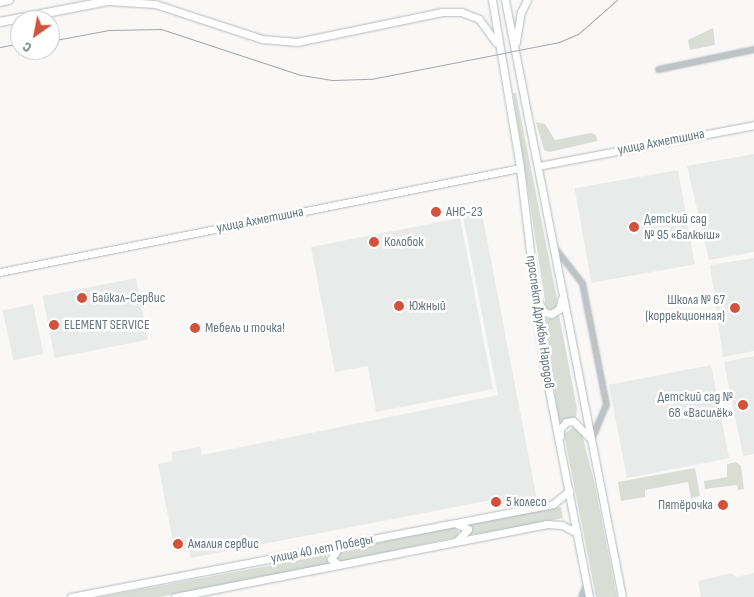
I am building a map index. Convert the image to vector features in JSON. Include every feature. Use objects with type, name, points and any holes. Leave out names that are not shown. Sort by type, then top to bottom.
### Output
[{"type":"main road","points":[[0,2],[8,0]]},
{"type":"main road","points":[[0,22],[111,0],[155,4],[262,39],[297,42],[442,12],[462,12],[479,19],[499,46]]},
{"type":"main road","name":"проспект Дружбы Народов","points":[[492,0],[520,168],[544,365],[589,597]]},
{"type":"main road","points":[[505,0],[515,58]]},
{"type":"main road","points":[[515,58],[516,35],[521,12],[527,0]]},
{"type":"main road","name":"проспект Дружбы Народов","points":[[515,58],[524,94],[622,597]]},
{"type":"main road","points":[[508,97],[513,89],[524,94]]},
{"type":"main road","name":"улица Ахметшина","points":[[538,166],[754,124]]},
{"type":"main road","name":"улица Ахметшина","points":[[0,272],[520,168]]},
{"type":"main road","points":[[537,301],[544,312],[551,314],[559,309],[563,296]]},
{"type":"main road","points":[[559,442],[560,429],[566,422],[573,421],[591,439]]},
{"type":"main road","name":"улица 40 лет Победы","points":[[71,597],[554,504],[569,491]]},
{"type":"main road","points":[[452,523],[468,529],[466,534],[455,543]]},
{"type":"main road","name":"улица 40 лет Победы","points":[[175,597],[554,524],[577,533]]},
{"type":"main road","points":[[340,546],[331,559],[340,565]]},
{"type":"street","points":[[658,69],[754,49]]},
{"type":"street","points":[[553,246],[582,282],[605,396],[606,404],[591,439]]},
{"type":"street","points":[[581,597],[586,584]]},
{"type":"shaded area","points":[[713,28],[715,45],[690,50],[688,40]]},
{"type":"shaded area","points":[[513,93],[516,93],[557,299],[556,306],[551,310],[546,308]]},
{"type":"shaded area","points":[[536,122],[545,124],[555,140],[591,133],[596,135],[597,141],[550,152],[544,150]]},
{"type":"shaded area","points":[[754,154],[754,252],[709,260],[687,166]]},
{"type":"shaded area","name":"Детский сад № 95 «Балкыш»","points":[[678,170],[695,265],[591,283],[575,188]]},
{"type":"shaded area","points":[[481,208],[537,500],[524,498],[503,503],[502,498],[191,558],[189,550],[175,552],[158,464],[172,461],[172,452],[200,447],[202,455],[498,395],[462,212]]},
{"type":"shaded area","name":"Южный","points":[[460,218],[493,389],[376,412],[368,366],[335,372],[311,247]]},
{"type":"shaded area","name":"Школа № 67 (коррекционная)","points":[[754,258],[754,351],[723,357],[710,265]]},
{"type":"shaded area","points":[[136,278],[148,340],[55,358],[43,296]]},
{"type":"shaded area","points":[[33,304],[44,354],[13,360],[3,310]]},
{"type":"shaded area","points":[[559,315],[577,408],[576,420],[564,420],[559,423],[544,318],[554,319]]},
{"type":"shaded area","name":"Детский сад № 68 «Василёк»","points":[[754,356],[754,454],[743,456],[724,362]]},
{"type":"shaded area","points":[[711,365],[729,458],[627,478],[609,385]]},
{"type":"shaded area","points":[[574,427],[582,434],[594,481],[617,597],[596,597],[564,434]]},
{"type":"shaded area","points":[[736,462],[741,466],[744,489],[738,490],[737,485],[705,489],[704,481],[727,477],[727,464]]},
{"type":"shaded area","points":[[695,468],[700,496],[691,498],[688,482],[645,490],[645,497],[621,501],[618,482]]},
{"type":"shaded area","points":[[561,507],[563,518],[484,534],[470,534],[467,524]]},
{"type":"shaded area","points":[[454,527],[459,532],[457,537],[340,562],[335,556],[338,553],[372,544]]},
{"type":"shaded area","points":[[326,555],[329,564],[160,597],[100,597]]},
{"type":"shaded area","points":[[731,573],[736,577],[754,573],[754,597],[701,597],[698,581]]},
{"type":"tram line","points":[[60,39],[109,30],[161,29],[301,75],[334,80],[371,79],[559,42],[578,34],[617,0]]},
{"type":"tram line","points":[[0,47],[10,45]]},
{"type":"place","name":"АНС-23","points":[[436,212]]},
{"type":"place","name":"Детский сад № 95 «Балкыш»","points":[[634,227]]},
{"type":"place","name":"Колобок","points":[[374,242]]},
{"type":"place","name":"Байкал-Сервис","points":[[82,298]]},
{"type":"place","name":"Южный","points":[[399,306]]},
{"type":"place","name":"Школа № 67 (коррекционная)","points":[[735,308]]},
{"type":"place","name":"ELEMENT SERVICE","points":[[54,325]]},
{"type":"place","name":"Мебель и точка!","points":[[195,328]]},
{"type":"place","name":"Детский сад № 68 «Василёк»","points":[[743,405]]},
{"type":"place","name":"5 колесо","points":[[496,502]]},
{"type":"place","name":"Пятёрочка","points":[[723,505]]},
{"type":"place","name":"Амалия сервис","points":[[178,544]]}]
